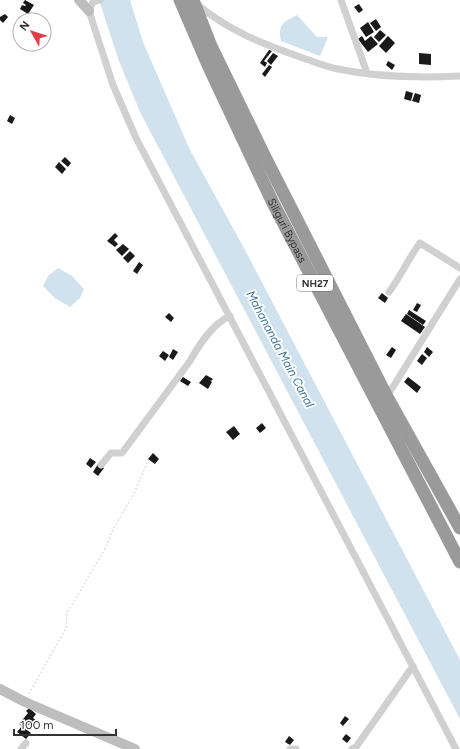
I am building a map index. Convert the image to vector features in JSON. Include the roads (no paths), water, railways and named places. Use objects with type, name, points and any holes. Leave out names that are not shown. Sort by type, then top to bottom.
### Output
[{"type":"highway","name":"NH27","points":[[187,1],[387,397],[460,528]]},
{"type":"highway","name":"Siliguri Bypass","points":[[187,1],[211,72],[273,203],[460,562]]},
{"type":"street","points":[[79,0],[91,7],[112,85],[136,138],[456,749]]},
{"type":"street","points":[[91,7],[100,0]]},
{"type":"street","points":[[341,0],[366,73]]},
{"type":"street","points":[[187,1],[216,20],[264,45],[337,69],[366,73],[438,77],[460,76]]},
{"type":"street","points":[[389,292],[402,275],[411,256],[420,243],[460,268]]},
{"type":"street","points":[[379,408],[460,279]]},
{"type":"street","points":[[101,465],[110,453],[122,453],[190,361],[198,346],[217,325],[230,316]]},
{"type":"street","points":[[352,749],[356,747],[382,712],[413,666]]},
{"type":"street","points":[[0,689],[25,702],[135,749]]},
{"type":"street","points":[[21,749],[26,743]]},
{"type":"street","points":[[290,749],[296,749]]},
{"type":"water","name":"Mahananda Main Canal","points":[[99,0],[130,0],[143,42],[190,150],[245,250],[460,660],[460,719],[140,112],[119,61]]},
{"type":"water","points":[[297,15],[317,37],[328,37],[320,56],[281,41],[280,31],[282,25]]},
{"type":"water","points":[[58,268],[72,276],[84,289],[80,298],[70,307],[55,298],[43,286],[48,276]]}]
